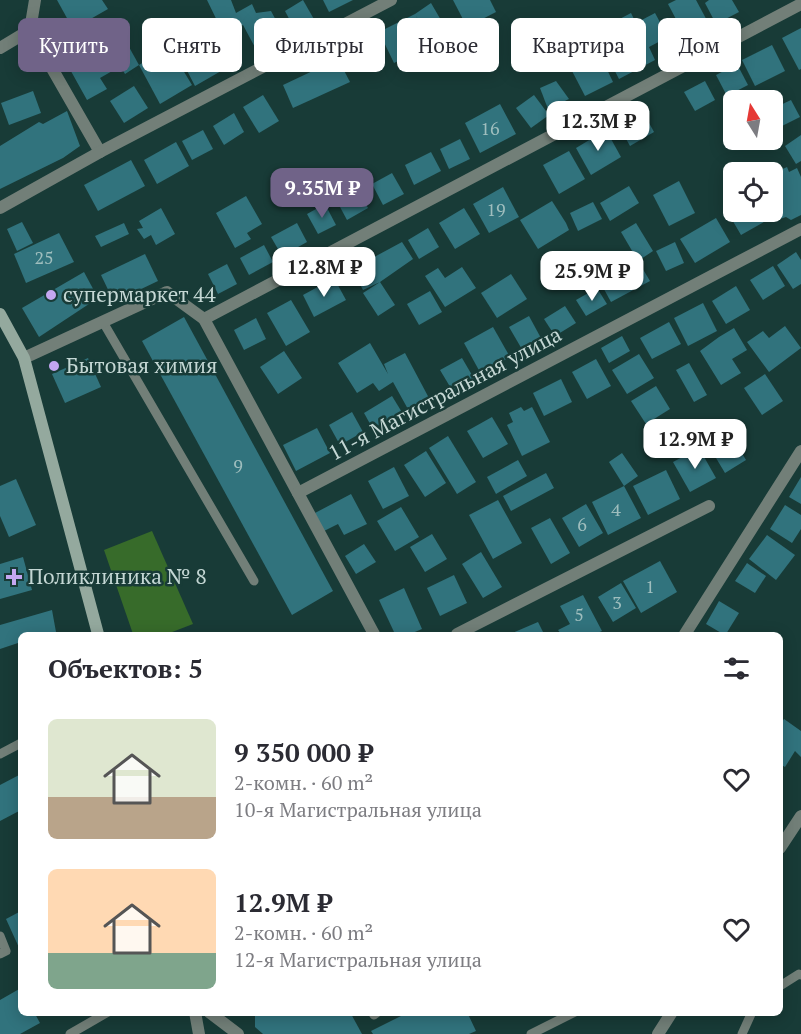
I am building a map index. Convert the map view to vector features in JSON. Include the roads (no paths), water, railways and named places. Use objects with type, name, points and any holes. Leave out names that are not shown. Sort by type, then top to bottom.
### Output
[{"type":"street","points":[[32,18],[35,0]]},
{"type":"street","points":[[0,208],[100,152],[391,0]]},
{"type":"street","points":[[204,319],[801,4]]},
{"type":"street","points":[[0,48],[18,37]]},
{"type":"street","points":[[54,72],[100,152]]},
{"type":"street","name":"11-я Магистральная улица","points":[[298,493],[801,229]]},
{"type":"street","points":[[24,358],[167,292],[204,319],[373,632]]},
{"type":"street","points":[[0,314],[24,358],[97,632]]},
{"type":"street","points":[[686,632],[801,451]]},
{"type":"street","points":[[461,632],[709,506]]},
{"type":"street","points":[[783,843],[801,816]]},
{"type":"street","points":[[196,1016],[199,1034]]},
{"type":"street","points":[[213,1016],[238,1034]]},
{"type":"street","points":[[658,1034],[667,1016]]},
{"type":"lane","points":[[103,322],[254,581]]},
{"type":"lane","points":[[0,754],[18,745]]},
{"type":"lane","points":[[0,936],[6,951],[0,954]]},
{"type":"lane","points":[[783,984],[801,975]]},
{"type":"lane","points":[[70,1034],[101,1016]]},
{"type":"lane","points":[[531,1034],[567,1016]]},
{"type":"lane","points":[[742,1034],[750,1016]]},
{"type":"place","name":"супермаркет 44","points":[[51,295]]},
{"type":"place","name":"Бытовая химия","points":[[54,366]]},
{"type":"place","name":"Поликлиника № 8","points":[[14,577]]}]
